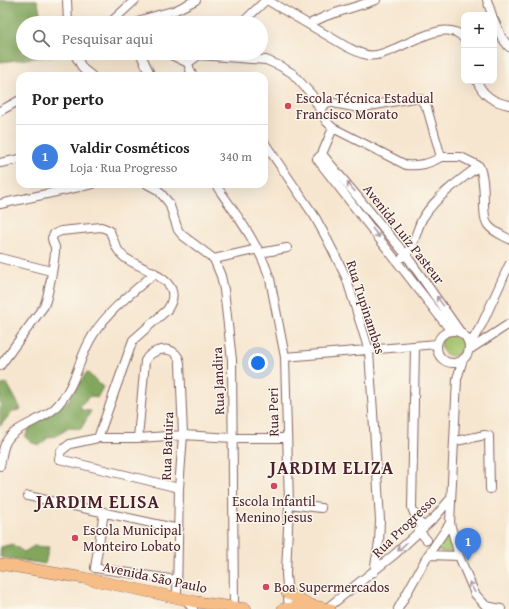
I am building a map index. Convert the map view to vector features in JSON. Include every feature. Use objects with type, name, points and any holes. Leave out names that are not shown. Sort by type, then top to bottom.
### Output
[{"type":"main road","name":"Avenida São Paulo","points":[[0,564],[84,578],[181,598],[246,609]]},
{"type":"main road","points":[[287,593],[313,606],[328,609]]},
{"type":"main road","points":[[287,609],[313,606]]},
{"type":"street","points":[[67,0],[68,16]]},
{"type":"street","points":[[118,16],[135,0]]},
{"type":"street","points":[[152,16],[176,10],[196,0]]},
{"type":"street","points":[[250,16],[267,0],[358,53],[370,55],[385,53],[435,32],[453,30],[461,34]]},
{"type":"street","points":[[309,24],[326,16],[376,0]]},
{"type":"street","points":[[487,0],[491,12]]},
{"type":"street","points":[[497,27],[502,38],[509,47]]},
{"type":"street","points":[[78,60],[84,72]]},
{"type":"street","points":[[143,60],[149,72]]},
{"type":"street","points":[[182,60],[188,63],[191,72]]},
{"type":"street","points":[[188,63],[192,60]]},
{"type":"street","points":[[266,60],[292,73],[312,95],[321,108],[326,121],[333,128],[406,164],[416,166],[426,164],[441,157],[461,157],[479,166],[484,181],[486,221],[493,231],[509,239]]},
{"type":"street","points":[[478,84],[482,92],[490,98],[509,104]]},
{"type":"street","points":[[321,108],[328,102],[360,108],[413,98],[420,99],[427,108],[441,157]]},
{"type":"street","points":[[0,111],[16,102]]},
{"type":"street","points":[[319,157],[333,128]]},
{"type":"street","name":"Rua Tupinambas","points":[[268,148],[315,217],[346,277],[369,351],[380,520],[379,542],[374,572]]},
{"type":"street","name":"Avenida Luiz Pasteur","points":[[319,157],[406,255],[463,334]]},
{"type":"street","name":"Avenida Luiz Pasteur","points":[[319,157],[451,331]]},
{"type":"street","points":[[0,164],[16,159]]},
{"type":"street","points":[[0,168],[10,160]]},
{"type":"street","points":[[398,261],[406,255],[424,215],[434,203],[462,178],[479,166]]},
{"type":"street","points":[[0,204],[74,188]]},
{"type":"street","points":[[154,188],[169,202],[178,230],[182,236],[214,259],[259,251],[287,248]]},
{"type":"street","name":"Rua Peri","points":[[218,188],[259,251],[270,279],[285,357],[287,406],[286,438],[289,504],[286,574],[287,609]]},
{"type":"street","points":[[0,366],[44,306],[50,289],[55,247],[52,238],[54,234],[61,231],[101,227],[106,228],[110,233],[116,248],[123,256],[155,273],[167,282],[171,294],[170,305],[160,317],[133,340],[98,438]]},
{"type":"street","points":[[0,258],[51,271]]},
{"type":"street","name":"Rua Jandira","points":[[214,259],[221,276],[224,290],[232,360],[234,608]]},
{"type":"street","points":[[451,498],[456,441],[457,379],[469,348],[509,265]]},
{"type":"street","points":[[0,466],[2,450],[6,442],[18,431],[51,412],[72,384],[92,336],[112,311],[155,273]]},
{"type":"street","points":[[469,348],[493,335],[509,324]]},
{"type":"street","points":[[464,359],[458,363],[450,363],[441,358],[437,344],[442,335],[451,331],[463,334],[493,335]]},
{"type":"street","points":[[463,334],[469,348]]},
{"type":"street","points":[[285,357],[437,344]]},
{"type":"street","points":[[414,346],[412,508],[416,520],[427,540]]},
{"type":"street","name":"Rua Batuira","points":[[138,438],[145,362],[149,354],[169,350],[174,352],[180,358],[183,435],[179,488],[177,580],[181,598]]},
{"type":"street","points":[[450,363],[457,379]]},
{"type":"street","points":[[179,488],[59,459],[61,451],[70,444],[98,438],[138,438],[183,435],[233,438],[286,438]]},
{"type":"street","points":[[456,441],[485,435],[489,436],[490,489]]},
{"type":"street","points":[[28,496],[179,529]]},
{"type":"street","name":"Rua Progresso","points":[[328,609],[374,572],[421,529],[451,498]]},
{"type":"street","name":"Rua Progresso","points":[[451,498],[450,523],[458,556],[468,580],[480,601],[486,606],[500,609]]},
{"type":"street","points":[[289,504],[321,508]]},
{"type":"street","points":[[104,512],[95,568],[177,580]]},
{"type":"street","points":[[398,609],[428,555],[450,523],[442,518],[430,520]]},
{"type":"street","points":[[428,555],[458,556]]},
{"type":"street","points":[[181,598],[193,609]]},
{"type":"green space","points":[[0,0],[37,0],[41,16],[16,16],[16,60],[17,60],[0,62]]},
{"type":"green space","points":[[452,334],[460,337],[463,345],[460,353],[452,356],[444,353],[441,345],[444,337]]},
{"type":"green space","points":[[87,372],[103,387],[97,398],[90,396],[80,406],[82,410],[91,411],[81,429],[69,428],[56,436],[49,437],[40,445],[32,443],[25,437],[30,427],[67,402]]},
{"type":"green space","points":[[7,383],[21,409],[12,412],[0,426],[0,386]]},
{"type":"green space","points":[[450,528],[456,553],[435,551]]},
{"type":"green space","points":[[12,544],[24,552],[34,546],[49,547],[45,564],[0,557],[1,547]]},
{"type":"place","name":"Escola Técnica Estadual Francisco Morato","points":[[288,106]]},
{"type":"place","name":"Escola Infantil Menino jesus","points":[[274,486]]},
{"type":"place","name":"Escola Municipal Monteiro Lobato","points":[[75,538]]},
{"type":"place","name":"Valdir Cosméticos","points":[[468,561]]},
{"type":"place","name":"Boa Supermercados","points":[[266,587]]},
{"type":"district","name":"JARDIM ELIZA","points":[[332,468]]},
{"type":"district","name":"JARDIM ELISA","points":[[98,502]]}]
